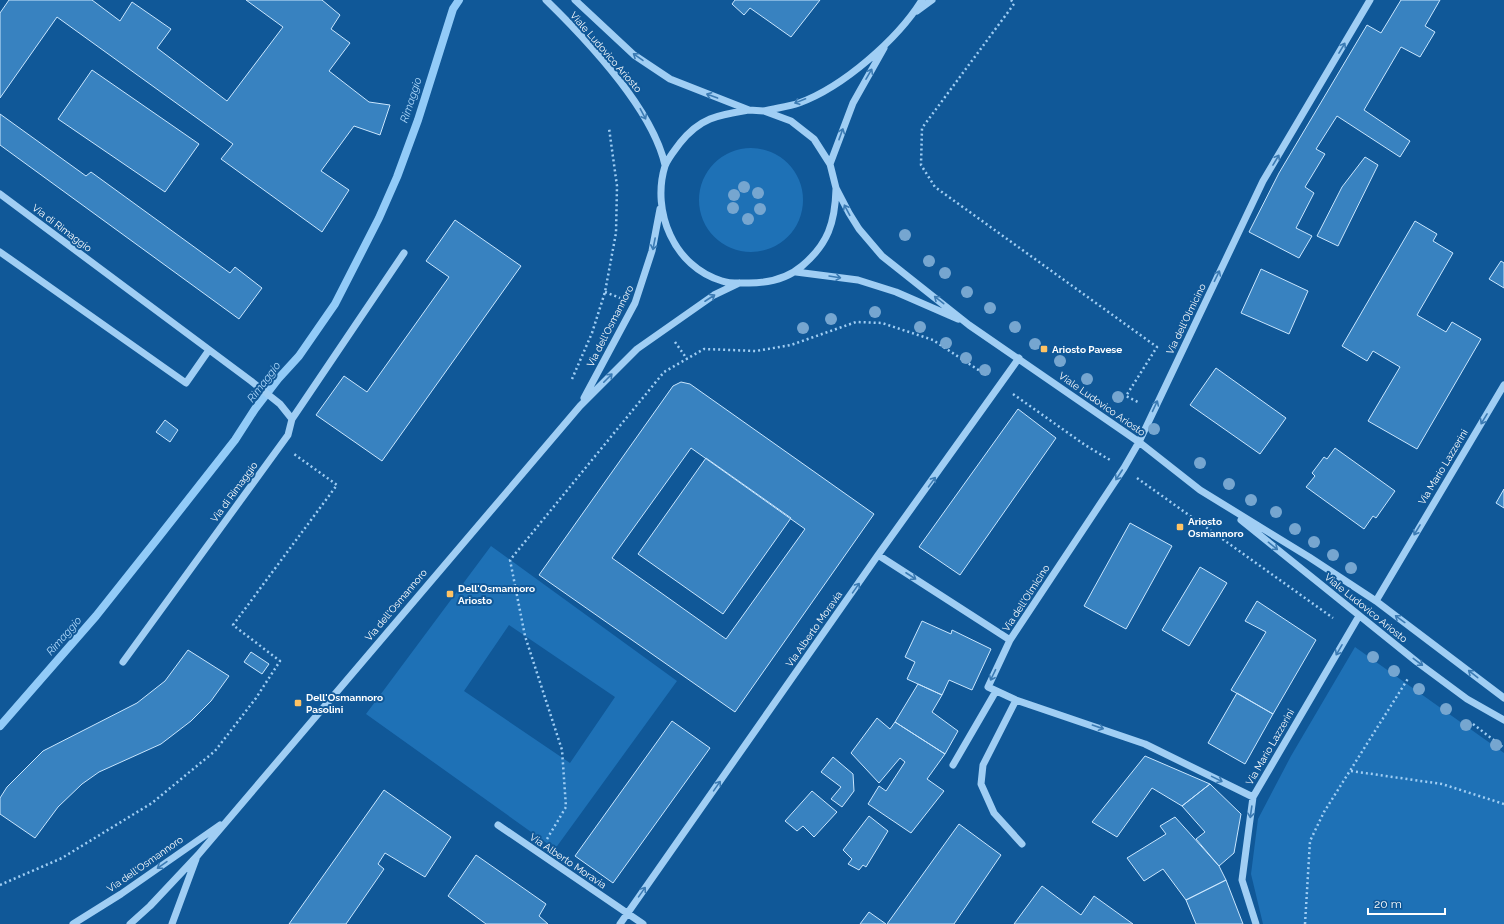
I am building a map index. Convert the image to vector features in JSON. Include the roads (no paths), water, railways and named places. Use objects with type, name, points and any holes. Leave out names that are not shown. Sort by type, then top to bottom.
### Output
[{"type":"street","name":"Viale Ludovico Ariosto","points":[[546,0],[608,67],[638,106],[661,149],[665,165],[661,190],[661,206],[667,231],[680,253],[698,270],[722,281],[739,284],[772,282],[796,272],[815,256],[828,235],[835,212],[836,188]]},
{"type":"street","name":"Viale Ludovico Ariosto","points":[[575,0],[634,55],[670,79],[749,110]]},
{"type":"street","points":[[764,111],[800,103],[835,84],[886,44],[913,14],[922,0]]},
{"type":"street","points":[[913,14],[932,0]]},
{"type":"street","name":"Via dell'Olmicino","points":[[996,691],[988,687],[1010,640],[1124,468],[1139,442],[1263,181],[1370,0]]},
{"type":"street","points":[[830,164],[852,103],[886,44]]},
{"type":"street","name":"Viale Ludovico Ariosto","points":[[665,165],[678,147],[695,129],[710,118],[749,110],[764,111],[791,121],[814,139],[830,164],[836,188],[859,229],[882,256],[969,324],[1139,442],[1174,471],[1220,504],[1359,616],[1467,699],[1504,720]]},
{"type":"street","name":"Via di Rimaggio","points":[[0,194],[251,381],[280,404],[292,418],[288,434],[281,445],[123,662]]},
{"type":"street","name":"Via dell'Osmannoro","points":[[580,406],[635,303],[652,251],[661,206]]},
{"type":"street","points":[[0,252],[186,383],[209,350]]},
{"type":"street","points":[[292,418],[404,253]]},
{"type":"street","name":"Viale Ludovico Ariosto","points":[[796,272],[858,280],[896,292],[969,324]]},
{"type":"street","name":"Via dell'Osmannoro","points":[[130,924],[150,906],[198,855],[580,406],[637,349],[714,295],[739,284]]},
{"type":"street","name":"Via Alberto Moravia","points":[[620,924],[878,555],[1019,358]]},
{"type":"street","name":"Via Mario Lazzerini","points":[[1376,601],[1504,385]]},
{"type":"street","name":"Viale Ludovico Ariosto","points":[[1220,504],[1309,557],[1376,601],[1504,698]]},
{"type":"street","name":"Via dell'Olmicino","points":[[878,555],[1010,640]]},
{"type":"street","name":"Via Mario Lazzerini","points":[[1256,924],[1242,880],[1253,797],[1359,616]]},
{"type":"street","points":[[953,765],[996,691],[1016,700],[1145,744],[1253,797]]},
{"type":"street","points":[[1016,700],[983,765],[981,784],[994,813],[1022,844]]},
{"type":"street","name":"Via dell'Osmannoro","points":[[72,924],[121,894],[228,819]]},
{"type":"street","name":"Via Alberto Moravia","points":[[498,825],[628,913]]},
{"type":"street","name":"Via dell'Osmannoro","points":[[172,924],[198,855]]},
{"type":"street","points":[[177,924],[179,907]]},
{"type":"street","points":[[628,913],[644,924]]},
{"type":"waterway","name":"Rimaggio","points":[[0,726],[96,616],[158,538],[235,440],[255,409],[278,379],[299,356],[335,304],[379,218],[397,177],[418,120],[453,9],[459,0]]},
{"type":"place","name":"Ariosto Pavese","points":[[1044,349]]},
{"type":"place","name":"Ariosto Osmannoro","points":[[1180,527]]},
{"type":"place","name":"Dell'Osmannoro Ariosto","points":[[450,594]]},
{"type":"place","name":"Dell'Osmannoro Pasolini","points":[[298,703]]}]
